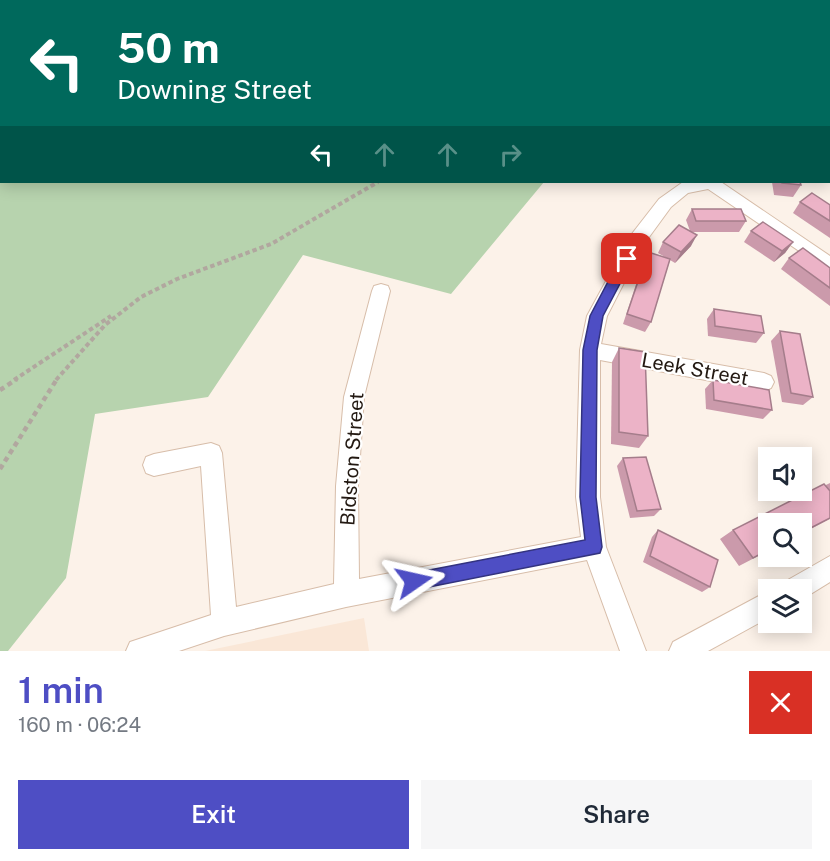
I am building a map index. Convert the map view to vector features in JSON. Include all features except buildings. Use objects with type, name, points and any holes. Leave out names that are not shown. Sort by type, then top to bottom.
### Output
[{"type":"street","points":[[633,651],[594,547],[588,497],[590,350],[597,316],[637,240],[680,185],[701,183]]},
{"type":"street","points":[[713,183],[830,265]]},
{"type":"street","name":"Bidston Street","points":[[346,594],[347,486],[354,397],[381,291]]},
{"type":"street","name":"Leek Street","points":[[590,350],[764,382]]},
{"type":"street","points":[[154,465],[211,453],[224,623]]},
{"type":"street","points":[[139,651],[224,623],[346,594],[594,547]]},
{"type":"street","points":[[812,579],[830,568]]},
{"type":"street","points":[[682,651],[758,609]]},
{"type":"path","points":[[0,390],[127,306],[171,282],[270,244],[329,213],[376,183]]},
{"type":"path","points":[[0,469],[61,372],[94,333],[127,306]]},
{"type":"shaded area","points":[[364,618],[369,651],[205,651]]},
{"type":"green space","points":[[0,183],[543,183],[451,294],[303,255],[208,397],[95,414],[66,578],[8,651],[0,651]]},
{"type":"route","points":[[414,581],[594,547],[588,497],[590,350],[597,316],[627,259]]}]
